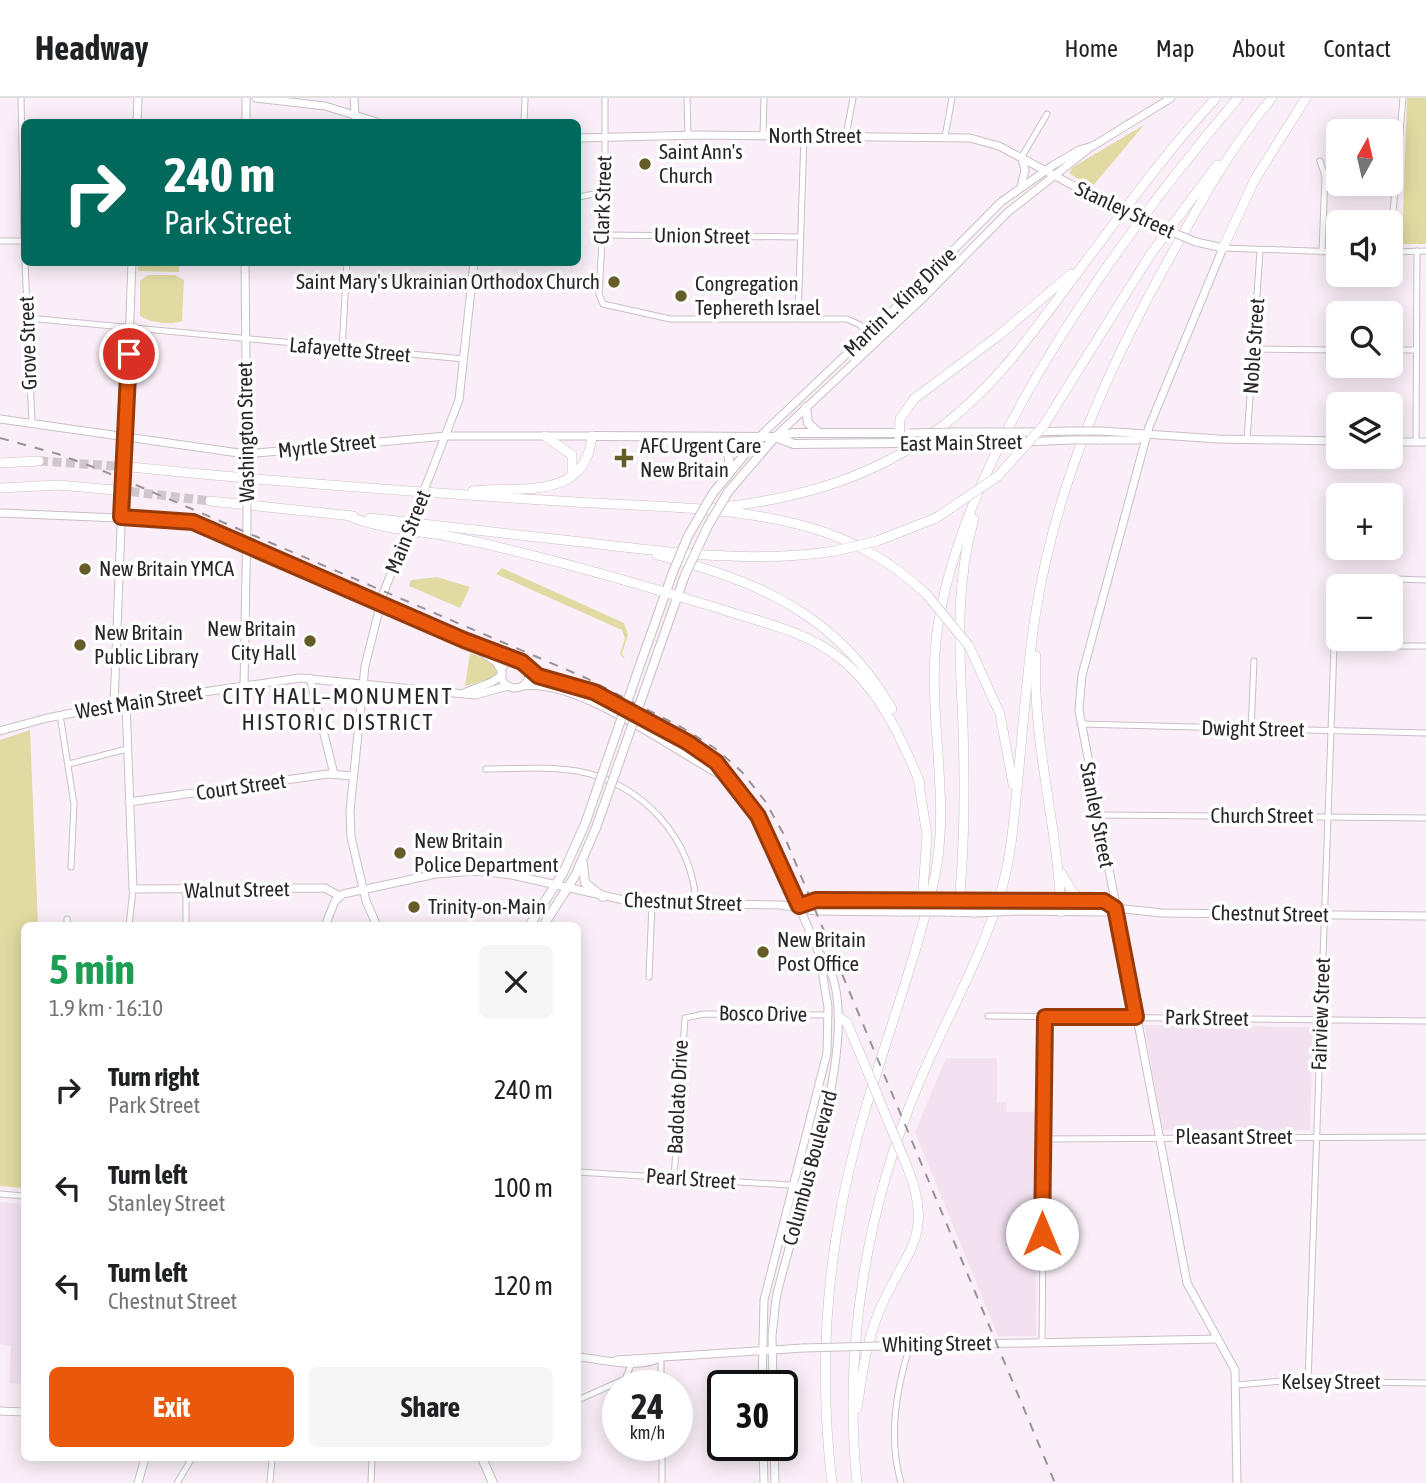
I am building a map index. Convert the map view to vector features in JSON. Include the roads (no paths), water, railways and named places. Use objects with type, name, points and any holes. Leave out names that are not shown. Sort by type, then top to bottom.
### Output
[{"type":"highway","points":[[695,510],[764,502],[825,487],[881,464],[919,442],[970,404],[1004,368],[1165,158],[1216,98]]},
{"type":"highway","points":[[832,1483],[826,1354],[837,1236],[855,1144],[933,889],[938,855],[939,810],[933,690],[939,623],[954,559],[983,484],[1022,404],[1084,303],[1159,197],[1238,98]]},
{"type":"highway","points":[[210,501],[632,549],[768,558],[835,551],[877,541],[936,518],[998,476],[1044,425],[1161,239],[1198,187],[1231,151],[1272,98]]},
{"type":"highway","points":[[1223,248],[1255,179],[1306,98]]},
{"type":"highway","points":[[857,1483],[853,1370],[860,1299],[884,1185],[917,1087],[993,915],[1009,861],[1041,586],[1065,487],[1098,398],[1140,311],[1231,151]]},
{"type":"highway","points":[[897,440],[904,411],[918,395],[998,336],[1084,264]]},
{"type":"highway","points":[[545,436],[572,455],[572,476]]},
{"type":"highway","points":[[455,495],[548,486],[572,476],[585,464],[592,436]]},
{"type":"highway","points":[[0,463],[39,461]]},
{"type":"highway","points":[[131,467],[316,485],[695,510],[785,521],[828,533],[881,559],[927,595],[969,646],[991,687],[1003,722],[1011,762],[1015,813]]},
{"type":"highway","points":[[958,912],[965,796],[959,595],[966,547],[983,484]]},
{"type":"highway","points":[[0,488],[58,485],[115,490]]},
{"type":"highway","points":[[349,516],[374,525],[465,539],[666,592],[790,632],[836,655],[856,673],[884,707],[920,783]]},
{"type":"highway","points":[[632,549],[706,568],[747,583],[788,603],[826,629],[856,658],[886,700],[904,733],[920,783],[927,850],[917,938]]},
{"type":"highway","points":[[1041,586],[1035,664],[1037,709],[1059,867],[1061,912]]},
{"type":"highway","points":[[1059,867],[1073,893],[1085,901]]},
{"type":"highway","points":[[839,1017],[847,1023],[908,1169],[919,1203],[917,1235],[884,1300],[871,1333],[853,1427]]},
{"type":"main road","points":[[806,407],[808,423],[819,433]]},
{"type":"main road","name":"East Main Street","points":[[592,436],[775,437],[819,433],[897,440]]},
{"type":"main road","points":[[709,436],[727,450],[731,469]]},
{"type":"main road","points":[[531,922],[555,886],[584,824],[688,536],[713,493],[759,437]]},
{"type":"main road","name":"East Main Street","points":[[775,437],[794,444],[897,440]]},
{"type":"main road","points":[[546,922],[584,858],[685,575],[708,526],[728,492],[775,437]]},
{"type":"main road","points":[[584,858],[584,881],[603,897]]},
{"type":"main road","points":[[483,1461],[493,1483]]},
{"type":"street","points":[[21,98],[21,119]]},
{"type":"street","points":[[137,119],[138,98]]},
{"type":"street","points":[[246,98],[246,119]]},
{"type":"street","points":[[256,98],[323,106],[355,119]]},
{"type":"street","points":[[354,98],[357,119]]},
{"type":"street","points":[[524,119],[525,98]]},
{"type":"street","name":"Clark Street","points":[[605,98],[605,192],[600,301],[609,308],[663,319],[798,319]]},
{"type":"street","points":[[687,98],[688,136]]},
{"type":"street","points":[[764,98],[764,136]]},
{"type":"street","points":[[846,136],[853,98]]},
{"type":"street","points":[[945,136],[952,98]]},
{"type":"street","name":"Stanley Street","points":[[1053,175],[1093,146],[1171,98]]},
{"type":"street","points":[[1393,210],[1403,98]]},
{"type":"street","points":[[1021,187],[1025,170],[1022,158],[1047,114]]},
{"type":"street","points":[[804,136],[798,319],[850,319],[869,333],[876,342]]},
{"type":"street","name":"North Street","points":[[581,138],[945,136],[988,141],[1045,171]]},
{"type":"street","name":"Stanley Street","points":[[1045,171],[1079,150],[1093,146]]},
{"type":"street","points":[[1320,161],[1325,176],[1322,252]]},
{"type":"street","name":"Stanley Street","points":[[1045,171],[1106,204],[1197,242],[1223,248],[1146,435],[1082,675],[1080,724],[1187,1284],[1234,1366],[1237,1483]]},
{"type":"street","name":"Martin L. King Drive","points":[[759,437],[996,207],[1045,171]]},
{"type":"street","name":"Martin L. King Drive","points":[[775,437],[1003,216],[1053,175]]},
{"type":"street","points":[[581,196],[605,192]]},
{"type":"street","name":"Union Street","points":[[602,235],[801,237]]},
{"type":"street","points":[[0,241],[21,241]]},
{"type":"street","points":[[1223,248],[1326,252]]},
{"type":"street","name":"Noble Street","points":[[1247,440],[1260,251]]},
{"type":"street","points":[[1403,251],[1426,251]]},
{"type":"street","points":[[1416,442],[1417,251]]},
{"type":"street","name":"Grove Street","points":[[25,266],[32,423]]},
{"type":"street","points":[[114,705],[132,266]]},
{"type":"street","name":"Washington Street","points":[[244,686],[247,516],[245,266]]},
{"type":"street","points":[[342,349],[347,266]]},
{"type":"street","name":"Main Street","points":[[375,922],[368,910],[350,825],[362,682],[381,604],[459,400],[474,266]]},
{"type":"street","name":"Lafayette Street","points":[[28,318],[464,359]]},
{"type":"street","points":[[1254,349],[1326,350]]},
{"type":"street","points":[[1403,350],[1416,350]]},
{"type":"street","name":"Myrtle Street","points":[[0,419],[246,454],[446,436]]},
{"type":"street","name":"East Main Street","points":[[897,440],[910,433],[1139,431],[1146,435],[1326,441]]},
{"type":"street","name":"East Main Street","points":[[897,440],[982,443],[1137,440],[1146,435]]},
{"type":"street","name":"East Main Street","points":[[446,436],[592,436]]},
{"type":"street","points":[[1403,442],[1426,442]]},
{"type":"street","points":[[0,513],[184,519],[517,661],[528,669],[529,678],[524,686],[508,686],[496,662],[464,640]]},
{"type":"street","points":[[1403,579],[1426,580]]},
{"type":"street","points":[[1403,646],[1426,646]]},
{"type":"street","name":"Fairview Street","points":[[1308,1382],[1334,651]]},
{"type":"street","points":[[466,692],[493,682],[507,664],[517,661]]},
{"type":"street","points":[[1251,730],[1254,661]]},
{"type":"street","name":"Columbus Boulevard","points":[[528,669],[538,676],[581,687],[607,699],[703,752],[716,762],[763,823],[819,953],[829,1015],[825,1069],[764,1300],[762,1370]]},
{"type":"street","points":[[310,678],[334,774]]},
{"type":"street","name":"West Main Street","points":[[0,731],[60,715],[114,705],[310,678],[478,695],[508,686]]},
{"type":"street","name":"Columbus Boulevard","points":[[524,686],[558,687],[678,748],[731,781]]},
{"type":"street","points":[[606,710],[607,699]]},
{"type":"street","points":[[126,703],[133,889],[129,922]]},
{"type":"street","points":[[60,715],[74,804],[71,867]]},
{"type":"street","name":"Dwight Street","points":[[1080,724],[1426,733]]},
{"type":"street","points":[[69,764],[127,749]]},
{"type":"street","points":[[486,769],[579,771],[632,793],[660,817],[676,838],[690,871],[696,905]]},
{"type":"street","name":"Court Street","points":[[129,803],[334,774],[353,776]]},
{"type":"street","name":"Church Street","points":[[1097,815],[1426,818]]},
{"type":"street","name":"Chestnut Street","points":[[339,896],[466,871],[506,874],[603,897],[652,904],[799,906],[816,911],[976,913],[1105,912],[1115,908]]},
{"type":"street","name":"Walnut Street","points":[[133,889],[186,891],[325,888],[339,896]]},
{"type":"street","points":[[186,891],[186,922]]},
{"type":"street","points":[[327,922],[339,896]]},
{"type":"street","name":"Chestnut Street","points":[[799,906],[816,900],[1104,901],[1115,908],[1162,913],[1426,916]]},
{"type":"street","points":[[649,977],[652,904]]},
{"type":"street","name":"Columbus Boulevard","points":[[773,1370],[776,1298],[836,1071],[839,1017],[831,971],[827,961],[819,953]]},
{"type":"street","name":"Bosco Drive","points":[[686,1017],[704,1014],[839,1017]]},
{"type":"street","name":"Park Street","points":[[988,1016],[1426,1021]]},
{"type":"street","name":"Badolato Drive","points":[[674,1178],[682,1027],[686,1017]]},
{"type":"street","points":[[1042,1342],[1045,1017]]},
{"type":"street","name":"Pleasant Street","points":[[1042,1139],[1426,1137]]},
{"type":"street","name":"Pearl Street","points":[[581,1172],[805,1186]]},
{"type":"street","points":[[0,1194],[21,1196]]},
{"type":"street","name":"Whiting Street","points":[[617,1360],[624,1357],[659,1358],[761,1348],[1217,1339]]},
{"type":"street","points":[[901,1483],[894,1416],[899,1382],[910,1345]]},
{"type":"street","name":"Whiting Street","points":[[581,1357],[632,1363],[650,1362],[659,1358]]},
{"type":"street","points":[[659,1358],[660,1370]]},
{"type":"street","points":[[581,1399],[625,1379],[632,1363]]},
{"type":"street","name":"Kelsey Street","points":[[1236,1385],[1308,1382],[1426,1383]]},
{"type":"street","points":[[0,1411],[21,1412]]},
{"type":"street","points":[[138,1483],[144,1461]]},
{"type":"street","points":[[177,1483],[190,1461]]},
{"type":"street","points":[[270,1483],[272,1461]]},
{"type":"street","points":[[371,1483],[372,1461]]},
{"type":"street","points":[[662,1461],[662,1483]]},
{"type":"street","points":[[763,1461],[764,1483]]},
{"type":"street","points":[[774,1461],[775,1483]]},
{"type":"tunnel","points":[[39,461],[131,467]]},
{"type":"tunnel","points":[[117,490],[210,501]]},
{"type":"railway","points":[[0,438],[58,454],[101,470],[586,678],[681,727],[716,749],[742,772],[765,801],[783,833],[1055,1483]]},
{"type":"place","name":"Saint Ann's Church","points":[[645,164]]},
{"type":"place","name":"Saint Mary's Ukrainian Orthodox Church","points":[[614,282]]},
{"type":"place","name":"Congregation Tephereth Israel","points":[[681,296]]},
{"type":"place","name":"AFC Urgent Care New Britain","points":[[624,458]]},
{"type":"place","name":"New Britain YMCA","points":[[85,569]]},
{"type":"place","name":"New Britain City Hall","points":[[310,641]]},
{"type":"place","name":"New Britain Public Library","points":[[80,645]]},
{"type":"place","name":"New Britain Police Department","points":[[400,853]]},
{"type":"place","name":"Trinity-on-Main","points":[[414,907]]},
{"type":"place","name":"New Britain Post Office","points":[[763,952]]},
{"type":"district","name":"CITY HALL–MONUMENT HISTORIC DISTRICT","points":[[338,709]]}]
